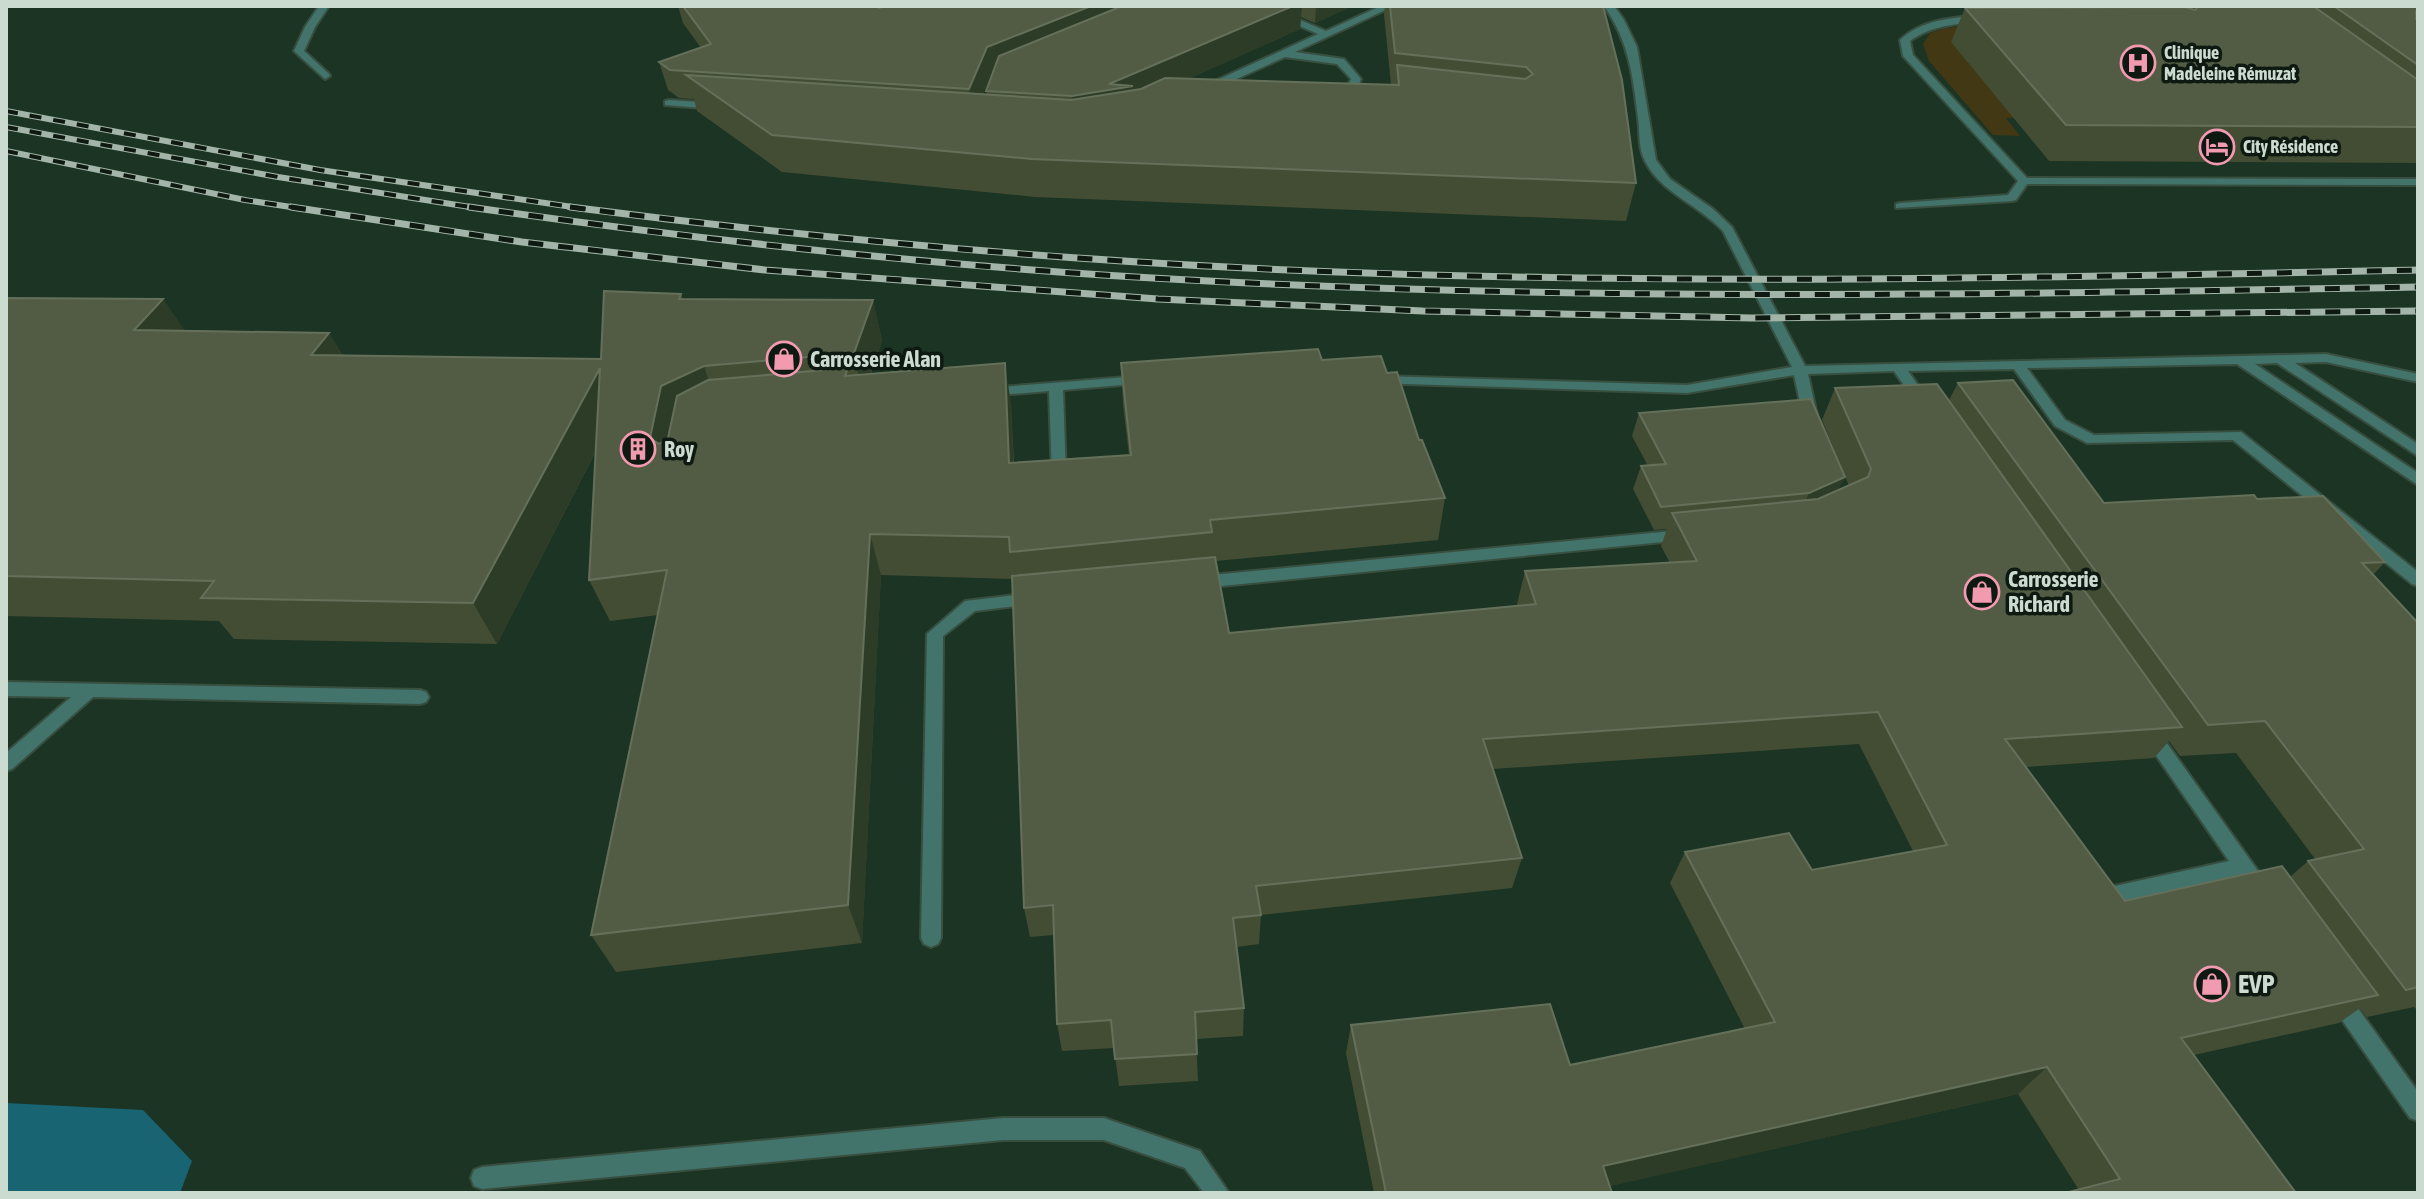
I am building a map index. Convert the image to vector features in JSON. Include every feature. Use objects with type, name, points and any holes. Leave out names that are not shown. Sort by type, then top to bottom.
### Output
[{"type":"lane","points":[[324,6],[299,51],[325,76]]},
{"type":"lane","points":[[1259,6],[1326,34]]},
{"type":"lane","points":[[1203,91],[1389,6]]},
{"type":"lane","points":[[1609,6],[1626,27],[1634,48],[1649,159],[1665,179],[1721,220],[1728,230],[1800,370],[1809,415],[1819,440]]},
{"type":"lane","points":[[2045,11],[2091,6]]},
{"type":"lane","points":[[1999,16],[1938,22],[1919,28],[1905,40],[1908,56],[2024,181],[2418,182]]},
{"type":"lane","points":[[1280,54],[1340,61],[1356,79],[1352,90]]},
{"type":"lane","points":[[1242,73],[1242,88]]},
{"type":"lane","points":[[1331,100],[1352,90],[1367,92]]},
{"type":"lane","points":[[669,103],[731,107]]},
{"type":"lane","points":[[1900,206],[2012,198],[2024,181]]},
{"type":"lane","points":[[1359,380],[1687,389],[1800,370],[2326,358],[2418,378]]},
{"type":"lane","points":[[2239,359],[2418,480]]},
{"type":"lane","points":[[2280,359],[2418,451]]},
{"type":"lane","points":[[2017,364],[2060,423],[2092,440],[2236,435],[2418,580]]},
{"type":"lane","points":[[1898,367],[1934,419]]},
{"type":"lane","points":[[980,393],[1109,380],[1156,380]]},
{"type":"lane","points":[[1056,386],[1059,477]]},
{"type":"lane","points":[[1191,583],[1693,534]]},
{"type":"lane","points":[[931,938],[935,634],[971,605],[1050,597]]},
{"type":"lane","points":[[6,689],[420,697]]},
{"type":"lane","points":[[6,764],[89,691]]},
{"type":"lane","points":[[2142,721],[2270,904]]},
{"type":"lane","points":[[2101,898],[2242,866]]},
{"type":"lane","points":[[2326,980],[2418,1110]]},
{"type":"lane","points":[[482,1178],[1003,1129],[1104,1129],[1192,1159],[1218,1193]]},
{"type":"shaded area","points":[[2014,21],[2140,119],[2006,118],[2020,136],[1993,135],[1929,61],[1923,44],[1930,33],[1946,28]]},
{"type":"water","points":[[6,1103],[143,1110],[192,1161],[180,1193],[6,1193]]},
{"type":"building","points":[[683,6],[1091,6],[987,47],[969,89],[670,70],[659,62],[711,44]]},
{"type":"building","points":[[1122,6],[1293,6],[1109,84],[1133,86],[1072,96],[986,91],[999,56]]},
{"type":"building","points":[[1390,6],[1603,6],[1622,80],[1636,183],[1031,159],[772,135],[686,75],[1071,100],[1141,89],[1165,78],[1399,85],[1397,65],[1525,79],[1533,74],[1526,67],[1395,53]]},
{"type":"building","points":[[2208,6],[2313,6],[2418,80],[2418,127],[2066,125],[1965,8],[2184,7],[2195,10]]},
{"type":"building","points":[[2334,6],[2418,6],[2418,65]]},
{"type":"building","points":[[604,291],[681,294],[679,299],[873,300],[854,353],[704,366],[661,386],[650,438],[659,444],[668,438],[677,396],[708,380],[848,368],[845,376],[1005,363],[1009,463],[1131,455],[1121,363],[1318,349],[1322,360],[1381,356],[1387,373],[1397,372],[1419,440],[1422,440],[1445,498],[1210,520],[1212,532],[1010,552],[1009,537],[870,534],[848,905],[591,935],[667,570],[589,580],[600,368],[473,603],[201,598],[214,581],[6,576],[6,298],[163,299],[134,330],[329,333],[311,355],[601,359]]},
{"type":"building","points":[[2013,380],[2104,503],[2254,495],[2257,499],[2323,496],[2385,562],[2362,563],[2418,623],[2418,987],[2406,990],[2308,861],[2364,849],[2265,721],[2208,725],[1958,383]]},
{"type":"building","points":[[1937,384],[2182,727],[2005,739],[2125,901],[2282,866],[2378,995],[2181,1038],[2296,1193],[2065,1193],[2120,1179],[2047,1067],[1603,1166],[1612,1193],[1386,1193],[1351,1025],[1550,1004],[1570,1065],[1775,1022],[1685,852],[1789,833],[1812,870],[1947,845],[1878,712],[1483,739],[1522,858],[1256,886],[1261,915],[1233,918],[1244,1008],[1195,1012],[1197,1054],[1115,1059],[1111,1020],[1057,1024],[1053,905],[1024,908],[1012,576],[1215,557],[1229,633],[1536,604],[1525,571],[1697,561],[1672,513],[1818,499],[1868,477],[1871,469],[1835,388]]},
{"type":"building","points":[[1811,399],[1845,477],[1809,493],[1661,507],[1641,466],[1666,464],[1639,413]]},
{"type":"railway","points":[[6,111],[320,170],[582,208]]},
{"type":"railway","points":[[6,127],[278,177],[477,208]]},
{"type":"railway","points":[[6,151],[245,200],[304,209]]},
{"type":"railway","points":[[291,207],[522,242],[765,270],[1158,299],[1423,311],[1752,318],[2418,311]]},
{"type":"railway","points":[[469,207],[477,208]]},
{"type":"railway","points":[[570,207],[582,208]]},
{"type":"railway","points":[[477,208],[865,255],[1103,275],[1267,284],[1432,290],[1760,294],[2418,287]]},
{"type":"railway","points":[[477,208],[483,209]]},
{"type":"railway","points":[[582,208],[992,252],[1393,274],[1832,279],[2418,270]]},
{"type":"place","name":"Clinique Madeleine Rémuzat","points":[[2138,63]]},
{"type":"place","name":"City Résidence","points":[[2217,147]]},
{"type":"place","name":"Carrosserie Alan","points":[[784,359]]},
{"type":"place","name":"Roy","points":[[638,449]]},
{"type":"place","name":"Carrosserie Richard","points":[[1982,592]]},
{"type":"place","name":"EVP","points":[[2212,984]]}]
